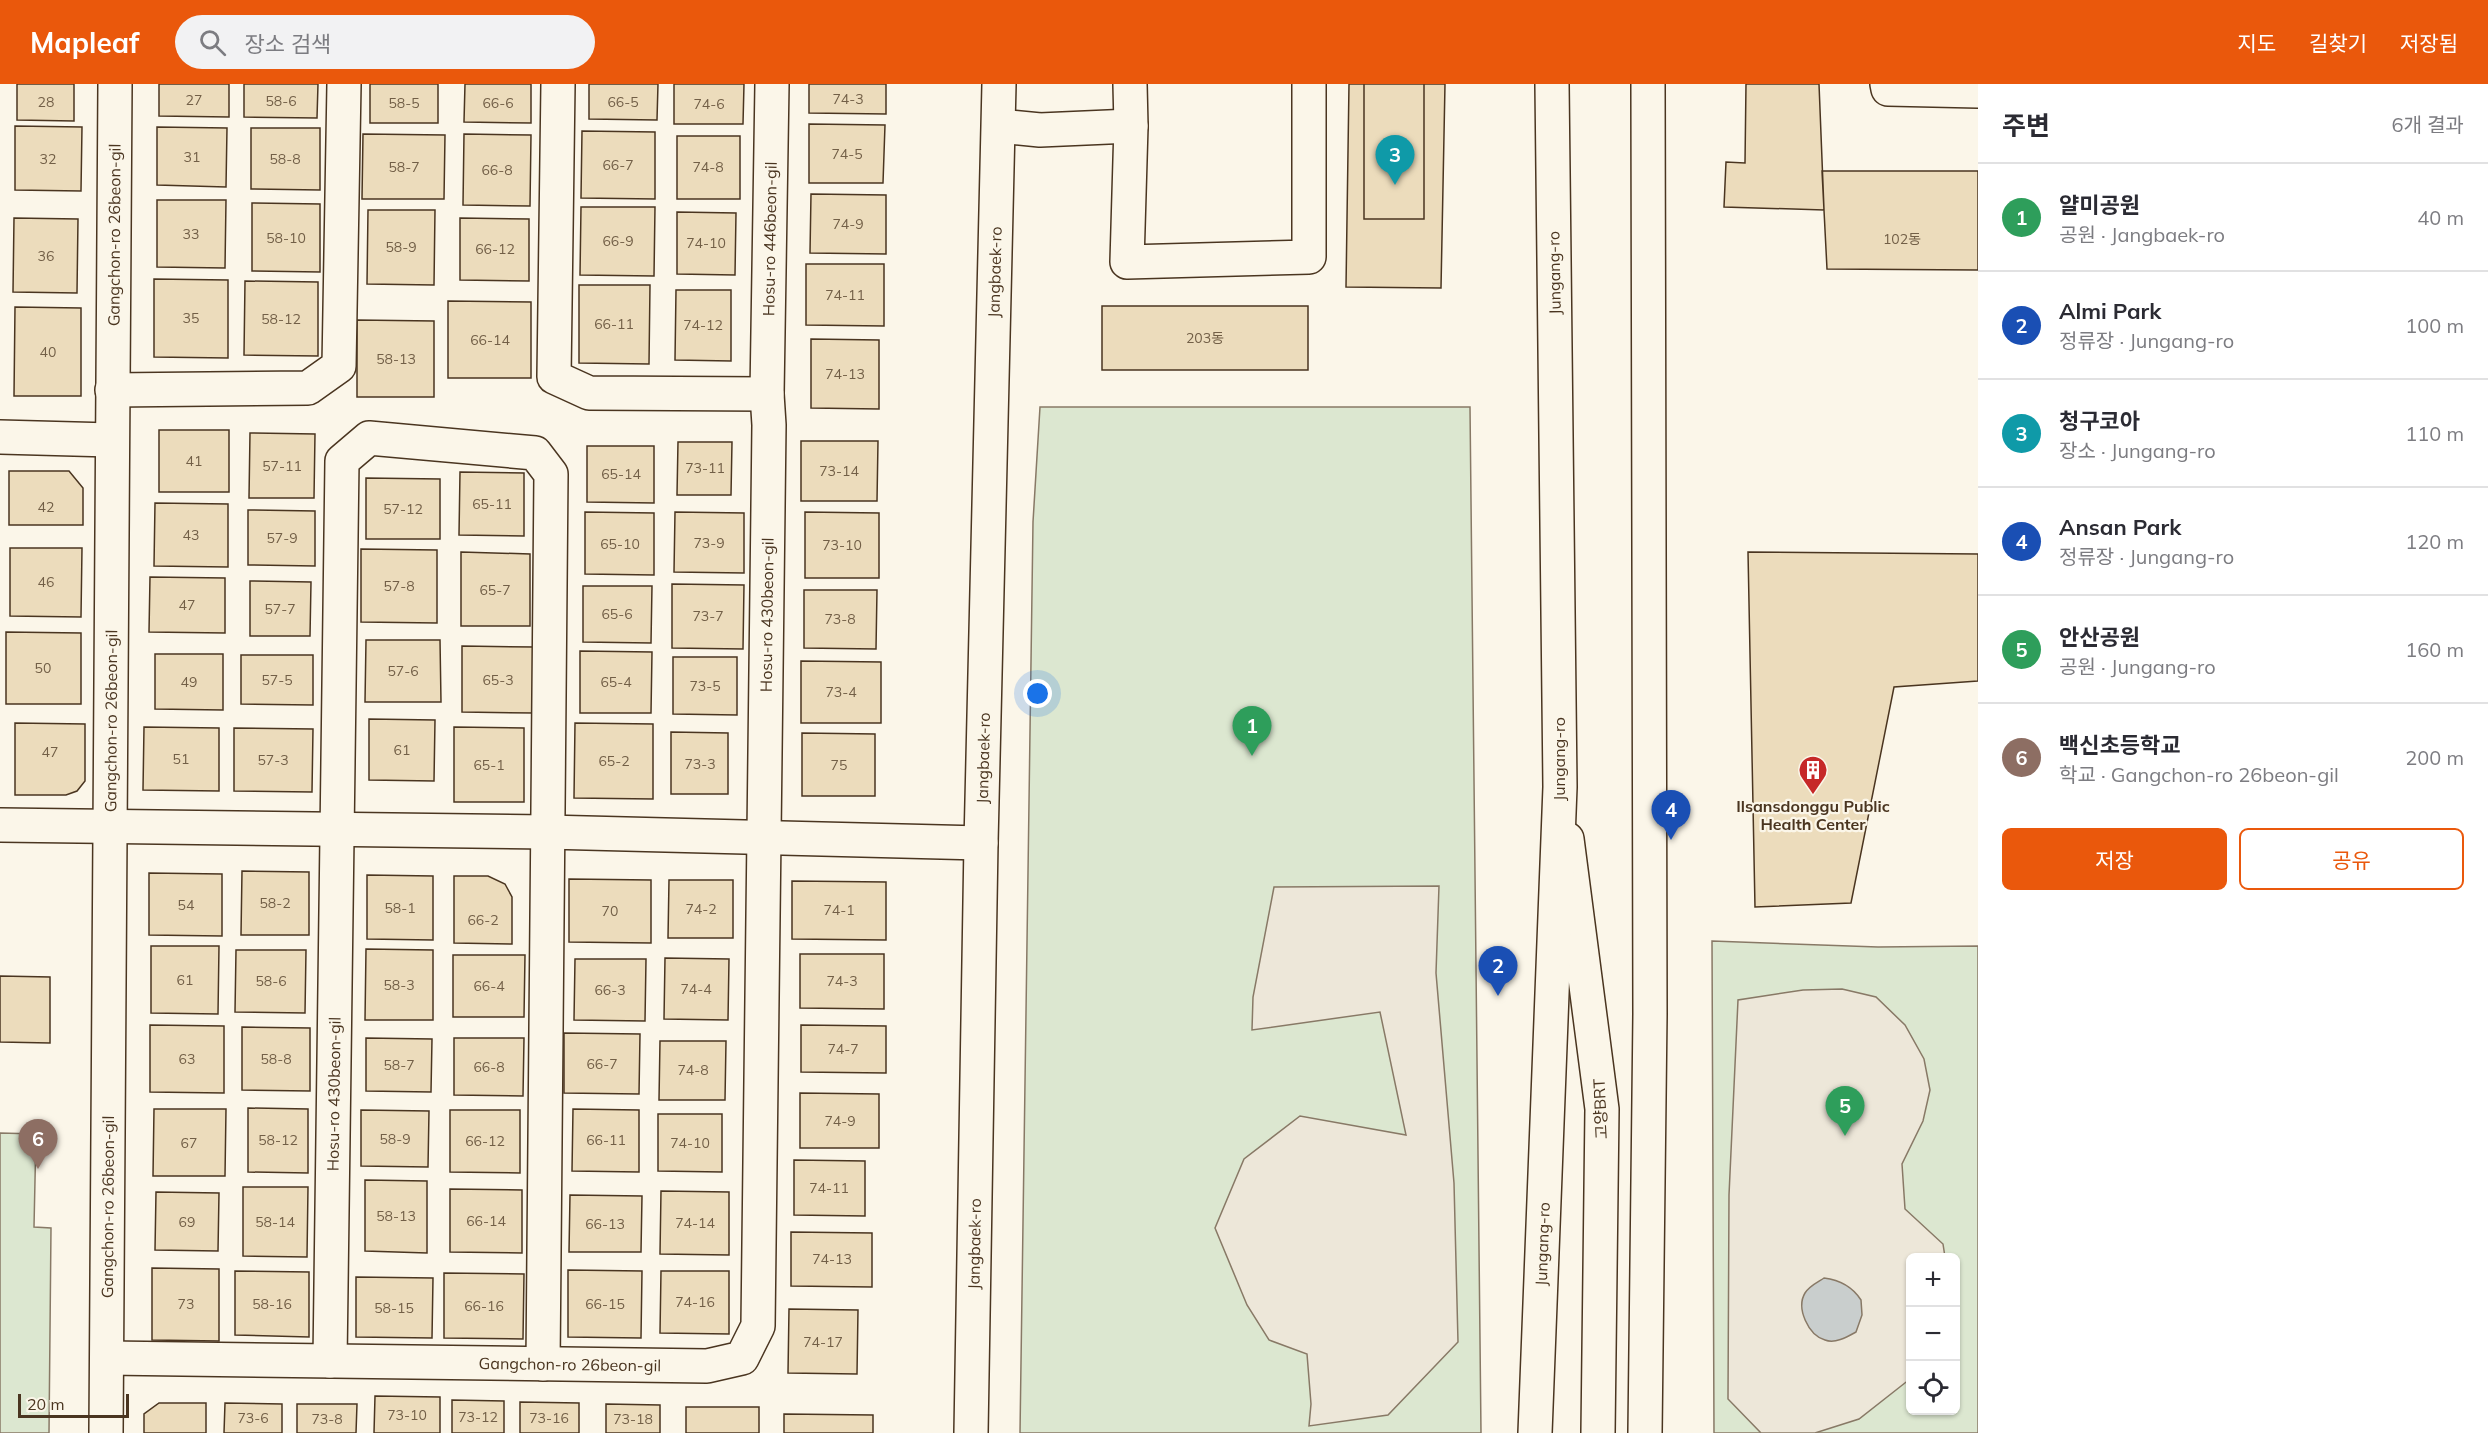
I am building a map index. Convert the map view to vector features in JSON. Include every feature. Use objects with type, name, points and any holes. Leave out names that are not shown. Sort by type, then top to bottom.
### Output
[{"type":"street","name":"Gangchon-ro 26beon-gil","points":[[106,1433],[115,84]]},
{"type":"street","points":[[112,390],[308,388],[339,366],[344,84]]},
{"type":"street","points":[[558,84],[554,376],[589,393],[767,394]]},
{"type":"street","name":"Hosu-ro 446beon-gil","points":[[767,394],[772,84]]},
{"type":"street","name":"Jangbaek-ro","points":[[971,1433],[981,843],[999,84]]},
{"type":"street","points":[[1130,84],[1127,262],[1309,257],[1308,84]]},
{"type":"street","name":"Jungang-ro","points":[[1535,1433],[1560,787],[1552,84]]},
{"type":"street","points":[[1645,1433],[1650,1014],[1648,84]]},
{"type":"street","points":[[1887,84],[1888,89],[1978,92]]},
{"type":"street","points":[[999,126],[1040,130],[1131,126]]},
{"type":"street","name":"Hosu-ro 430beon-gil","points":[[742,1358],[758,1326],[769,425],[767,394]]},
{"type":"street","points":[[0,437],[111,440]]},
{"type":"street","name":"Hosu-ro 430beon-gil","points":[[330,1361],[342,460],[369,438],[535,453],[551,474],[547,832]]},
{"type":"street","name":"고양BRT","points":[[1560,787],[1602,1109],[1598,1433]]},
{"type":"street","points":[[0,825],[337,828],[933,840],[981,843]]},
{"type":"street","points":[[543,1364],[547,832]]},
{"type":"street","name":"Gangchon-ro 26beon-gil","points":[[108,1358],[707,1366],[742,1358]]},
{"type":"green space","points":[[1040,407],[1470,407],[1481,1433],[1020,1433],[1033,522]]},
{"type":"green space","points":[[1712,941],[1878,947],[1978,946],[1978,1433],[1714,1433]]},
{"type":"green space","points":[[0,1133],[36,1134],[34,1227],[51,1228],[49,1433],[0,1433]]},
{"type":"shaded area","points":[[1439,886],[1436,973],[1454,1183],[1458,1342],[1388,1415],[1309,1426],[1311,1404],[1307,1354],[1269,1340],[1247,1305],[1215,1228],[1244,1159],[1300,1116],[1406,1135],[1380,1012],[1252,1030],[1253,997],[1274,887]]},
{"type":"shaded area","points":[[1842,989],[1876,997],[1905,1025],[1924,1059],[1930,1090],[1923,1121],[1902,1164],[1905,1209],[1943,1244],[1944,1253],[1906,1253],[1906,1382],[1859,1419],[1815,1433],[1761,1433],[1728,1399],[1729,1195],[1738,1000],[1803,990]]},
{"type":"shaded area","points":[[1824,1278],[1845,1284],[1861,1300],[1862,1315],[1856,1332],[1837,1341],[1829,1341],[1813,1333],[1803,1313],[1805,1293]]},
{"type":"building","points":[[17,84],[74,84],[74,121],[17,120]]},
{"type":"building","points":[[159,84],[229,84],[229,117],[159,116]]},
{"type":"building","points":[[244,84],[318,84],[317,118],[244,117]]},
{"type":"building","points":[[370,84],[438,84],[438,123],[370,123]]},
{"type":"building","points":[[465,84],[531,84],[531,123],[464,122]]},
{"type":"building","points":[[589,84],[658,84],[657,120],[589,119]]},
{"type":"building","points":[[674,84],[744,84],[743,124],[674,124]]},
{"type":"building","points":[[809,84],[886,84],[886,114],[809,113]]},
{"type":"building","points":[[1349,84],[1445,84],[1441,288],[1346,287]]},
{"type":"building","points":[[1364,84],[1424,84],[1424,219],[1364,219]]},
{"type":"building","points":[[1746,84],[1819,84],[1824,210],[1724,207],[1726,162],[1745,163]]},
{"type":"building","points":[[809,124],[885,125],[883,183],[809,183]]},
{"type":"building","points":[[15,126],[82,127],[81,191],[15,190]]},
{"type":"building","points":[[157,127],[227,128],[226,187],[157,185]]},
{"type":"building","points":[[251,128],[320,128],[320,190],[251,189]]},
{"type":"building","points":[[582,131],[655,132],[655,199],[581,198]]},
{"type":"building","points":[[363,134],[445,135],[444,199],[362,199]]},
{"type":"building","points":[[464,134],[531,135],[530,206],[463,205]]},
{"type":"building","points":[[677,136],[740,136],[740,199],[677,199]]},
{"type":"building","points":[[1822,171],[1978,171],[1978,270],[1827,269]]},
{"type":"building","points":[[811,194],[886,195],[886,254],[810,253]]},
{"type":"building","points":[[157,200],[226,200],[225,268],[157,267]]},
{"type":"building","points":[[252,203],[320,204],[320,272],[252,271]]},
{"type":"building","points":[[581,207],[655,207],[654,276],[580,275]]},
{"type":"building","points":[[368,210],[435,210],[434,285],[367,284]]},
{"type":"building","points":[[677,212],[736,213],[735,275],[677,274]]},
{"type":"building","points":[[14,218],[78,219],[77,293],[13,292]]},
{"type":"building","points":[[460,218],[529,219],[529,281],[460,280]]},
{"type":"building","points":[[806,264],[884,264],[884,326],[806,325]]},
{"type":"building","points":[[154,279],[228,280],[228,358],[154,357]]},
{"type":"building","points":[[245,281],[318,282],[318,356],[244,355]]},
{"type":"building","points":[[579,285],[650,285],[649,364],[579,363]]},
{"type":"building","points":[[676,290],[731,290],[731,361],[675,360]]},
{"type":"building","points":[[448,301],[531,302],[531,378],[448,378]]},
{"type":"building","points":[[1102,306],[1308,306],[1308,370],[1102,370]]},
{"type":"building","points":[[15,307],[81,308],[81,396],[14,396]]},
{"type":"building","points":[[357,320],[434,321],[434,397],[357,397]]},
{"type":"building","points":[[811,339],[879,340],[879,409],[811,408]]},
{"type":"building","points":[[159,430],[229,430],[229,492],[159,492]]},
{"type":"building","points":[[250,433],[315,434],[314,498],[249,498]]},
{"type":"building","points":[[801,441],[878,441],[877,501],[801,501]]},
{"type":"building","points":[[678,442],[732,442],[731,495],[677,495]]},
{"type":"building","points":[[587,446],[654,446],[654,503],[587,502]]},
{"type":"building","points":[[9,471],[69,471],[83,488],[83,525],[9,525]]},
{"type":"building","points":[[460,472],[524,473],[524,536],[459,535]]},
{"type":"building","points":[[366,478],[440,479],[440,539],[366,539]]},
{"type":"building","points":[[155,503],[228,504],[228,567],[154,566]]},
{"type":"building","points":[[248,510],[315,511],[315,566],[248,565]]},
{"type":"building","points":[[585,512],[654,513],[654,575],[585,574]]},
{"type":"building","points":[[675,512],[744,513],[744,573],[674,572]]},
{"type":"building","points":[[805,512],[879,513],[879,578],[805,578]]},
{"type":"building","points":[[10,548],[82,548],[81,617],[10,616]]},
{"type":"building","points":[[361,549],[437,550],[437,623],[361,622]]},
{"type":"building","points":[[461,552],[530,554],[530,626],[461,626]]},
{"type":"building","name":"Ilsansdonggu Public Health Center","points":[[1748,552],[1978,554],[1978,681],[1894,687],[1851,903],[1755,907]]},
{"type":"building","points":[[150,577],[225,578],[225,633],[149,632]]},
{"type":"building","points":[[250,581],[311,582],[310,636],[250,636]]},
{"type":"building","points":[[672,584],[744,585],[743,649],[672,648]]},
{"type":"building","points":[[583,586],[652,586],[651,643],[583,642]]},
{"type":"building","points":[[804,590],[877,590],[876,649],[804,648]]},
{"type":"building","points":[[6,632],[81,633],[81,704],[6,704]]},
{"type":"building","points":[[366,640],[440,640],[441,702],[365,702]]},
{"type":"building","points":[[462,646],[535,647],[534,713],[462,712]]},
{"type":"building","points":[[580,651],[652,652],[651,713],[580,713]]},
{"type":"building","points":[[155,654],[223,654],[223,710],[155,709]]},
{"type":"building","points":[[241,655],[313,655],[313,705],[241,704]]},
{"type":"building","points":[[673,657],[737,657],[737,715],[673,714]]},
{"type":"building","points":[[801,661],[881,662],[881,723],[801,723]]},
{"type":"building","points":[[369,719],[435,720],[434,781],[369,780]]},
{"type":"building","points":[[15,723],[85,724],[85,781],[77,791],[66,795],[15,795]]},
{"type":"building","points":[[575,723],[653,724],[653,799],[574,798]]},
{"type":"building","points":[[144,727],[219,728],[219,791],[143,790]]},
{"type":"building","points":[[454,727],[524,728],[524,802],[454,802]]},
{"type":"building","points":[[234,728],[313,729],[312,792],[234,791]]},
{"type":"building","points":[[671,732],[728,733],[728,794],[671,794]]},
{"type":"building","points":[[802,733],[875,734],[875,796],[802,796]]},
{"type":"building","points":[[242,871],[309,872],[309,935],[241,935]]},
{"type":"building","points":[[149,873],[222,874],[222,936],[149,935]]},
{"type":"building","points":[[367,875],[433,876],[433,940],[367,939]]},
{"type":"building","points":[[454,876],[488,876],[505,884],[512,897],[512,944],[454,943]]},
{"type":"building","points":[[569,879],[651,880],[651,943],[569,942]]},
{"type":"building","points":[[669,880],[733,880],[733,938],[668,938]]},
{"type":"building","points":[[792,881],[886,882],[886,940],[792,939]]},
{"type":"building","points":[[151,946],[219,946],[218,1014],[151,1013]]},
{"type":"building","points":[[366,949],[433,950],[433,1020],[365,1020]]},
{"type":"building","points":[[236,950],[306,950],[305,1013],[235,1012]]},
{"type":"building","points":[[800,954],[884,954],[884,1009],[800,1008]]},
{"type":"building","points":[[453,955],[525,955],[524,1017],[453,1017]]},
{"type":"building","points":[[665,958],[729,959],[728,1020],[664,1019]]},
{"type":"building","points":[[575,959],[646,959],[645,1021],[574,1020]]},
{"type":"building","points":[[0,976],[50,977],[50,1043],[0,1042]]},
{"type":"building","points":[[150,1025],[224,1026],[224,1093],[150,1092]]},
{"type":"building","points":[[801,1025],[886,1026],[886,1073],[801,1072]]},
{"type":"building","points":[[242,1027],[310,1028],[310,1091],[242,1090]]},
{"type":"building","points":[[564,1033],[640,1034],[639,1094],[564,1093]]},
{"type":"building","points":[[366,1038],[432,1039],[431,1092],[366,1091]]},
{"type":"building","points":[[454,1038],[524,1038],[523,1096],[454,1095]]},
{"type":"building","points":[[660,1041],[726,1041],[725,1100],[659,1100]]},
{"type":"building","points":[[800,1093],[879,1094],[879,1148],[800,1148]]},
{"type":"building","points":[[248,1108],[308,1109],[308,1173],[248,1172]]},
{"type":"building","points":[[154,1109],[226,1109],[225,1176],[153,1176]]},
{"type":"building","points":[[573,1109],[639,1110],[639,1172],[572,1171]]},
{"type":"building","points":[[361,1110],[429,1111],[428,1167],[361,1166]]},
{"type":"building","points":[[450,1110],[520,1110],[520,1173],[450,1172]]},
{"type":"building","points":[[658,1114],[722,1114],[722,1172],[658,1171]]},
{"type":"building","points":[[794,1160],[865,1161],[865,1216],[794,1215]]},
{"type":"building","points":[[365,1180],[427,1181],[427,1253],[365,1251]]},
{"type":"building","points":[[243,1187],[308,1187],[307,1257],[243,1256]]},
{"type":"building","points":[[450,1189],[522,1190],[522,1253],[450,1252]]},
{"type":"building","points":[[661,1191],[729,1192],[729,1255],[660,1254]]},
{"type":"building","points":[[156,1192],[219,1193],[218,1251],[155,1250]]},
{"type":"building","points":[[570,1195],[642,1196],[641,1252],[569,1252]]},
{"type":"building","points":[[791,1232],[872,1233],[872,1287],[791,1286]]},
{"type":"building","points":[[152,1268],[219,1269],[219,1341],[152,1340]]},
{"type":"building","points":[[568,1270],[642,1271],[641,1338],[568,1337]]},
{"type":"building","points":[[235,1271],[309,1272],[309,1337],[235,1335]]},
{"type":"building","points":[[661,1271],[729,1271],[729,1334],[660,1333]]},
{"type":"building","points":[[444,1273],[524,1274],[523,1339],[444,1338]]},
{"type":"building","points":[[356,1277],[433,1278],[432,1338],[356,1337]]},
{"type":"building","points":[[789,1309],[858,1310],[857,1374],[788,1373]]},
{"type":"building","points":[[375,1396],[440,1397],[440,1433],[374,1433]]},
{"type":"building","points":[[452,1400],[504,1401],[504,1433],[452,1433]]},
{"type":"building","points":[[520,1402],[579,1403],[579,1433],[520,1433]]},
{"type":"building","points":[[159,1403],[206,1403],[206,1433],[144,1433],[144,1414]]},
{"type":"building","points":[[225,1403],[282,1404],[282,1433],[224,1433]]},
{"type":"building","points":[[297,1404],[357,1404],[356,1433],[297,1433]]},
{"type":"building","points":[[606,1404],[660,1405],[660,1433],[606,1433]]},
{"type":"building","points":[[686,1407],[759,1407],[759,1433],[686,1433]]},
{"type":"building","points":[[784,1414],[873,1415],[873,1433],[784,1433]]},
{"type":"place","name":"청구코아","points":[[1395,185]]},
{"type":"place","name":"얄미공원","points":[[1252,756]]},
{"type":"place","name":"Ilsansdonggu Public Health Center","points":[[1813,796]]},
{"type":"place","name":"Ansan Park","points":[[1671,840]]},
{"type":"place","name":"Almi Park","points":[[1498,996]]},
{"type":"place","name":"안산공원","points":[[1845,1136]]},
{"type":"place","name":"백신초등학교","points":[[38,1169]]}]
